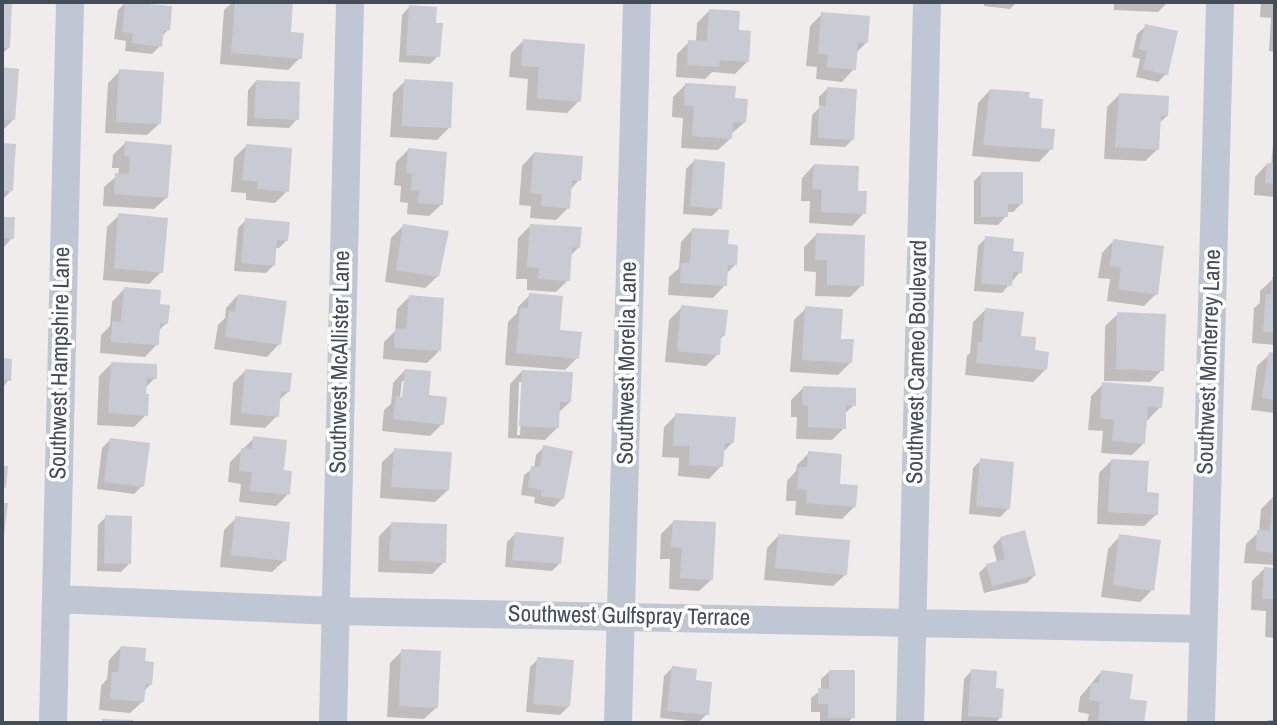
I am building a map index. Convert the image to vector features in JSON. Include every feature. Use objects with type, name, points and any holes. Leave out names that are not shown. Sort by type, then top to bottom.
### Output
[{"type":"street","name":"Southwest Hampshire Lane","points":[[53,723],[70,2]]},
{"type":"street","name":"Southwest McAllister Lane","points":[[333,723],[350,2]]},
{"type":"street","name":"Southwest Morelia Lane","points":[[618,723],[637,2]]},
{"type":"street","name":"Southwest Cameo Boulevard","points":[[910,723],[927,2]]},
{"type":"street","name":"Southwest Monterrey Lane","points":[[1201,723],[1220,2]]},
{"type":"street","name":"Southwest Gulfspray Terrace","points":[[56,599],[335,611],[1203,629]]},
{"type":"building","points":[[2,2],[12,2],[10,48],[2,48]]},
{"type":"building","points":[[125,2],[172,6],[170,31],[164,30],[162,47],[132,43],[133,33],[122,32]]},
{"type":"building","points":[[235,2],[293,2],[291,32],[304,33],[302,59],[231,53]]},
{"type":"building","points":[[409,5],[437,7],[436,23],[443,23],[440,57],[406,55]]},
{"type":"building","points":[[709,9],[740,11],[739,30],[751,31],[749,62],[720,60],[719,67],[687,65],[688,40],[707,41]]},
{"type":"building","points":[[821,12],[870,16],[868,43],[858,42],[856,70],[827,67],[828,55],[818,54]]},
{"type":"building","points":[[1145,24],[1178,31],[1168,75],[1143,69],[1147,51],[1139,49]]},
{"type":"building","points":[[523,39],[585,44],[581,102],[537,98],[539,67],[521,66]]},
{"type":"building","points":[[2,67],[19,69],[15,120],[2,119]]},
{"type":"building","points":[[119,69],[164,72],[161,124],[116,122]]},
{"type":"building","points":[[404,79],[453,82],[451,128],[402,126]]},
{"type":"building","points":[[256,80],[300,82],[299,120],[254,118]]},
{"type":"building","points":[[685,83],[736,86],[735,98],[748,99],[746,123],[733,122],[732,139],[692,136],[694,106],[684,105]]},
{"type":"building","points":[[827,87],[857,89],[854,140],[818,138],[819,105],[826,106]]},
{"type":"building","points":[[990,89],[1030,92],[1029,98],[1043,99],[1041,128],[1055,129],[1053,150],[983,145]]},
{"type":"building","points":[[1119,93],[1169,96],[1168,116],[1161,116],[1159,150],[1115,147]]},
{"type":"building","points":[[125,141],[172,145],[168,198],[114,194],[115,173],[129,174],[130,157],[124,156]]},
{"type":"building","points":[[2,143],[16,144],[13,191],[2,191]]},
{"type":"building","points":[[246,144],[292,148],[289,192],[257,189],[258,182],[242,180]]},
{"type":"building","points":[[408,148],[447,152],[443,205],[418,203],[419,191],[411,190],[412,174],[406,173]]},
{"type":"building","points":[[534,152],[583,156],[581,181],[572,180],[570,209],[541,206],[542,194],[530,193]]},
{"type":"building","points":[[694,159],[725,162],[722,209],[690,206]]},
{"type":"building","points":[[1267,163],[1275,163],[1275,184],[1265,183]]},
{"type":"building","points":[[814,164],[859,166],[858,191],[867,191],[866,214],[821,212],[822,190],[812,189]]},
{"type":"building","points":[[981,172],[1023,172],[1023,204],[1008,204],[1008,217],[981,217]]},
{"type":"building","points":[[118,213],[168,218],[163,273],[114,268]]},
{"type":"building","points":[[2,217],[15,217],[14,239],[2,238]]},
{"type":"building","points":[[245,218],[290,222],[288,241],[277,240],[275,266],[241,263]]},
{"type":"building","points":[[403,224],[449,231],[439,277],[396,270]]},
{"type":"building","points":[[530,224],[582,227],[580,248],[572,247],[570,281],[538,279],[539,268],[527,267]]},
{"type":"building","points":[[692,228],[729,230],[728,244],[738,245],[737,265],[728,265],[727,286],[680,283],[681,263],[690,263]]},
{"type":"building","points":[[816,233],[865,235],[864,286],[827,285],[827,260],[815,260]]},
{"type":"building","points":[[985,236],[1014,239],[1013,251],[1024,252],[1022,273],[1013,272],[1012,286],[981,283]]},
{"type":"building","points":[[1113,239],[1164,246],[1158,295],[1118,289],[1121,267],[1110,266]]},
{"type":"building","points":[[1272,277],[1275,277],[1275,332],[1263,332],[1266,294],[1271,295]]},
{"type":"building","points":[[124,287],[161,290],[160,304],[170,305],[168,324],[160,323],[159,345],[111,342],[112,321],[121,322]]},
{"type":"building","points":[[529,293],[563,296],[560,330],[582,332],[579,359],[516,353],[520,308],[528,308]]},
{"type":"building","points":[[238,294],[287,301],[281,345],[225,337],[229,311],[235,312]]},
{"type":"building","points":[[409,295],[444,298],[441,351],[394,348],[395,328],[406,329]]},
{"type":"building","points":[[681,305],[728,310],[725,336],[721,336],[720,355],[677,351]]},
{"type":"building","points":[[805,306],[843,309],[841,339],[854,339],[852,363],[802,360]]},
{"type":"building","points":[[985,308],[1024,312],[1021,336],[1036,337],[1035,350],[1049,352],[1047,370],[976,363],[978,342],[982,342]]},
{"type":"building","points":[[1117,312],[1166,314],[1164,371],[1116,369]]},
{"type":"building","points":[[1269,352],[1275,353],[1275,400],[1262,398]]},
{"type":"building","points":[[2,358],[12,359],[11,381],[2,380]]},
{"type":"building","points":[[111,362],[157,364],[157,379],[147,378],[148,416],[108,413]]},
{"type":"building","points":[[245,369],[292,373],[290,392],[281,391],[279,417],[241,413]]},
{"type":"building","points":[[405,369],[431,371],[429,395],[447,397],[444,425],[393,419],[396,396],[402,397]]},
{"type":"building","points":[[522,370],[573,372],[571,402],[560,402],[559,428],[519,426]]},
{"type":"building","points":[[1102,382],[1164,387],[1162,408],[1148,407],[1145,444],[1112,441],[1114,420],[1100,418]]},
{"type":"building","points":[[803,386],[856,388],[856,406],[846,405],[846,429],[808,427],[808,406],[802,405]]},
{"type":"building","points":[[675,413],[736,417],[734,443],[725,443],[723,467],[689,465],[690,446],[673,446]]},
{"type":"building","points":[[253,436],[287,440],[284,470],[292,471],[290,495],[250,491],[252,472],[239,471],[241,448],[252,449]]},
{"type":"building","points":[[110,438],[150,443],[144,487],[104,482]]},
{"type":"building","points":[[543,445],[573,451],[564,499],[541,496],[542,490],[528,487],[531,466],[540,467]]},
{"type":"building","points":[[394,448],[452,452],[449,490],[391,487]]},
{"type":"building","points":[[808,451],[842,454],[840,484],[858,485],[856,507],[806,503],[807,490],[797,489],[799,467],[807,467]]},
{"type":"building","points":[[980,458],[1014,462],[1010,509],[976,506]]},
{"type":"building","points":[[1111,459],[1149,461],[1147,492],[1159,493],[1158,515],[1108,512]]},
{"type":"building","points":[[2,466],[8,466],[6,488],[2,487]]},
{"type":"building","points":[[1273,495],[1275,553],[1256,551],[1257,530],[1270,531]]},
{"type":"building","points":[[2,503],[8,503],[4,535],[2,535]]},
{"type":"building","points":[[105,515],[132,516],[131,564],[104,563]]},
{"type":"building","points":[[235,516],[290,522],[286,561],[231,555]]},
{"type":"building","points":[[673,520],[716,522],[713,580],[680,578],[682,548],[671,547]]},
{"type":"building","points":[[391,522],[447,524],[446,563],[389,560]]},
{"type":"building","points":[[1025,530],[1036,575],[992,586],[986,564],[1005,559],[1000,537]]},
{"type":"building","points":[[515,532],[564,537],[561,564],[512,560]]},
{"type":"building","points":[[778,534],[850,540],[847,575],[775,568]]},
{"type":"building","points":[[1119,534],[1161,540],[1154,591],[1113,585]]},
{"type":"building","points":[[1264,567],[1275,568],[1275,599],[1262,599]]},
{"type":"building","points":[[121,646],[146,648],[145,661],[154,662],[152,685],[146,684],[144,702],[110,699],[112,672],[118,672]]},
{"type":"building","points":[[401,649],[441,651],[438,708],[399,706]]},
{"type":"building","points":[[537,657],[574,660],[570,707],[533,704]]},
{"type":"building","points":[[672,666],[697,669],[696,680],[712,682],[709,715],[667,711]]},
{"type":"building","points":[[971,669],[997,671],[996,688],[1004,689],[1002,718],[968,716]]},
{"type":"building","points":[[829,670],[855,670],[855,718],[828,718],[828,704],[818,704],[818,688],[829,689]]},
{"type":"building","points":[[1101,670],[1133,674],[1130,699],[1147,701],[1144,723],[1098,720],[1100,702],[1089,700],[1091,683],[1099,683]]},
{"type":"building","points":[[102,719],[133,720],[133,723],[102,723]]}]
